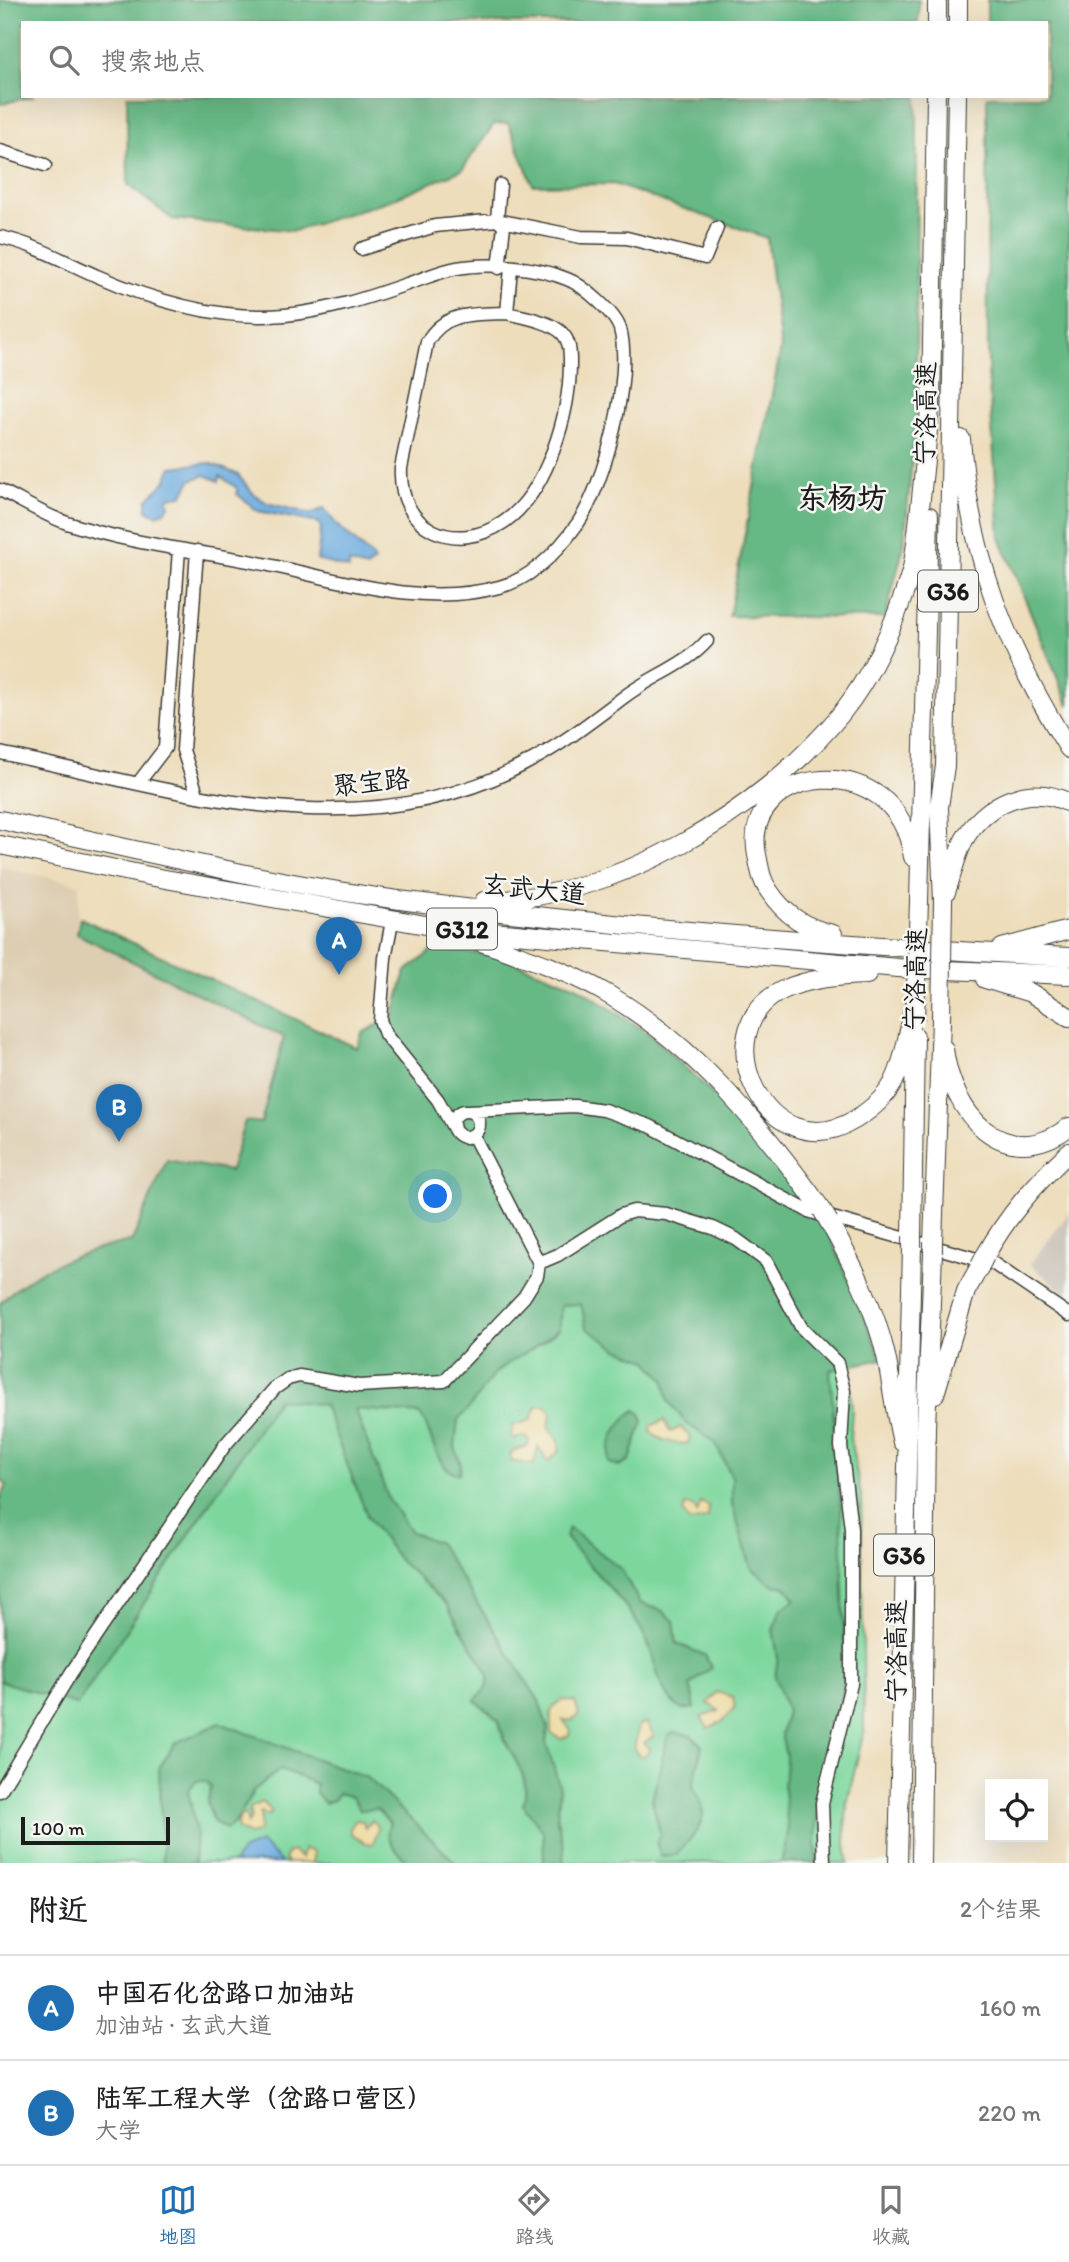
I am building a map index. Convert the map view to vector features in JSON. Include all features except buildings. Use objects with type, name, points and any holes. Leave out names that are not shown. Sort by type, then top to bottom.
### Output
[{"type":"highway","points":[[937,0],[937,21]]},
{"type":"highway","points":[[958,0],[958,21]]},
{"type":"highway","name":"宁洛高速","points":[[898,1863],[905,1458],[910,1408],[913,1018],[919,901],[936,98]]},
{"type":"highway","name":"宁洛高速","points":[[921,1863],[926,1428],[941,1020],[943,902],[939,807],[945,766],[957,98]]},
{"type":"highway","points":[[954,279],[964,479],[982,571],[1008,639],[1046,713],[1069,749]]},
{"type":"highway","points":[[414,902],[498,901],[593,881],[699,835],[752,799],[804,755],[842,713],[863,681],[891,627],[912,569],[931,398]]},
{"type":"highway","points":[[895,948],[812,930],[782,909],[762,881],[754,840],[765,808],[795,784],[828,778],[860,785],[887,799],[910,837],[919,901]]},
{"type":"highway","points":[[943,902],[963,842],[979,817],[1003,801],[1030,794],[1059,797],[1069,803]]},
{"type":"highway","name":"玄武大道","points":[[0,820],[181,859],[414,902],[665,930],[895,948],[1069,957]]},
{"type":"highway","name":"玄武大道","points":[[0,845],[392,921],[437,927],[938,969],[1069,975]]},
{"type":"highway","points":[[437,927],[564,974],[608,995],[693,1059],[748,1115],[825,1216],[856,1269],[886,1356],[905,1458]]},
{"type":"highway","points":[[984,953],[1069,930]]},
{"type":"highway","points":[[913,1018],[896,1078],[878,1102],[844,1126],[805,1129],[783,1121],[767,1109],[754,1093],[747,1072],[746,1045],[760,1009],[781,991],[807,982],[849,975],[938,969],[1031,993],[1069,1017]]},
{"type":"highway","points":[[941,1020],[945,1058],[954,1086],[962,1108],[979,1129],[1010,1142],[1026,1143],[1045,1140],[1069,1127]]},
{"type":"highway","points":[[926,1428],[966,1291],[1000,1230],[1029,1191],[1069,1152]]},
{"type":"street","points":[[0,151],[45,165]]},
{"type":"street","points":[[497,220],[500,185]]},
{"type":"street","points":[[497,220],[504,226],[507,313]]},
{"type":"street","points":[[361,249],[435,226],[497,220],[581,237],[627,237],[705,258],[717,228]]},
{"type":"street","points":[[0,237],[17,240],[103,278],[175,304],[228,314],[281,316],[336,308],[457,268],[527,267],[568,279],[588,290],[619,326],[624,370],[612,439],[580,521],[536,570],[500,587],[433,595],[355,586],[197,551],[143,544],[63,522],[0,490]]},
{"type":"street","points":[[507,313],[561,332],[569,345],[570,372],[562,424],[542,473],[524,502],[504,522],[477,533],[449,536],[434,531],[414,517],[405,503],[400,486],[401,468],[427,342],[435,328],[461,315],[507,313]]},
{"type":"street","points":[[139,782],[165,748],[179,549]]},
{"type":"street","points":[[197,551],[183,750],[197,794]]},
{"type":"street","name":"聚宝路","points":[[0,753],[197,794],[305,811],[400,806],[470,788],[522,766],[571,737],[643,682],[698,652],[707,641]]},
{"type":"street","points":[[392,921],[385,958],[380,1020],[384,1034],[438,1100],[454,1129],[462,1136],[475,1131],[493,1109]]},
{"type":"street","points":[[438,1100],[451,1108],[466,1111],[575,1106],[604,1110],[650,1126],[808,1211],[994,1264],[1069,1315]]},
{"type":"street","points":[[454,1129],[454,1118],[466,1111]]},
{"type":"street","points":[[0,1791],[71,1673],[225,1445],[275,1388],[288,1379],[299,1376],[359,1386],[444,1381],[524,1297],[537,1276],[539,1263],[475,1131],[477,1118],[466,1111]]},
{"type":"street","points":[[539,1263],[558,1255],[621,1215],[634,1212],[666,1214],[713,1228],[736,1239],[765,1261],[801,1327],[836,1363],[844,1391],[841,1446],[850,1529],[850,1684],[822,1803],[824,1863]]},
{"type":"shaded area","points":[[0,867],[79,884],[77,934],[285,1037],[261,1123],[245,1121],[230,1171],[167,1160],[132,1242],[0,1370]]},
{"type":"shaded area","points":[[1069,1213],[1069,1297],[1030,1264]]},
{"type":"green space","points":[[0,0],[919,0],[918,21],[21,21],[21,98],[26,98],[0,104]]},
{"type":"green space","points":[[987,0],[1069,0],[1069,706],[1000,538],[988,372],[987,98],[1048,98],[1048,21],[987,21]]},
{"type":"green space","points":[[127,98],[917,98],[916,415],[904,545],[885,618],[729,616],[781,348],[767,238],[614,184],[533,185],[508,123],[494,124],[462,170],[387,201],[294,231],[172,219],[128,185]]},
{"type":"green space","points":[[80,918],[357,1048],[362,1033],[393,1017],[406,971],[435,949],[496,955],[576,986],[651,1035],[759,1138],[830,1235],[882,1359],[830,1370],[841,1512],[845,1670],[838,1719],[818,1814],[817,1863],[781,1863],[788,1833],[784,1789],[786,1756],[781,1734],[787,1711],[775,1677],[778,1658],[773,1629],[781,1610],[795,1599],[786,1587],[773,1585],[751,1568],[732,1504],[732,1477],[715,1443],[686,1423],[669,1402],[664,1379],[647,1360],[618,1349],[586,1328],[581,1304],[561,1305],[559,1329],[500,1369],[470,1408],[458,1419],[455,1447],[461,1465],[460,1473],[452,1472],[440,1460],[420,1414],[355,1409],[389,1500],[411,1532],[439,1543],[539,1701],[548,1728],[546,1742],[560,1788],[557,1820],[564,1847],[563,1863],[544,1863],[543,1831],[523,1805],[525,1782],[522,1772],[506,1743],[499,1721],[475,1700],[487,1687],[489,1675],[446,1604],[400,1561],[368,1518],[324,1405],[278,1399],[77,1705],[0,1681],[0,1500],[7,1485],[0,1480],[0,1303],[29,1279],[61,1262],[132,1241],[167,1160],[230,1171],[245,1121],[261,1123],[284,1037],[77,934]]},
{"type":"green space","points":[[496,1281],[840,1294],[852,1409],[850,1438],[861,1495],[864,1730],[847,1803],[845,1833],[848,1863],[0,1863],[0,1648],[233,1365]]},
{"type":"green space","points":[[635,1410],[641,1414],[643,1421],[630,1460],[619,1466],[609,1463],[614,1433]]},
{"type":"green space","points":[[569,1528],[621,1569],[640,1603],[663,1611],[674,1621],[677,1644],[705,1655],[711,1668],[690,1685],[695,1708],[682,1710],[668,1696],[641,1629],[621,1601],[565,1537]]},
{"type":"green space","points":[[220,1723],[368,1778],[456,1863],[407,1863],[389,1840],[390,1823],[377,1809],[360,1810],[352,1797],[339,1793],[334,1800],[325,1803],[316,1794],[316,1784],[281,1769],[254,1790],[236,1821],[227,1829],[214,1822],[207,1803],[211,1786],[205,1781],[196,1781],[188,1790],[196,1832],[194,1863],[163,1863],[159,1768],[175,1743]]},
{"type":"green space","points":[[675,1732],[691,1735],[702,1746],[693,1787],[703,1815],[697,1831],[676,1855],[661,1856],[656,1843],[660,1833],[652,1800],[668,1735]]},
{"type":"sand","points":[[537,1406],[547,1406],[551,1413],[549,1428],[559,1441],[559,1451],[548,1462],[538,1447],[534,1465],[511,1461],[511,1452],[527,1446],[530,1440],[523,1436],[514,1439],[511,1436],[513,1426],[531,1420]]},
{"type":"sand","points":[[664,1420],[670,1432],[681,1427],[690,1437],[688,1443],[669,1442],[651,1432],[651,1426]]},
{"type":"sand","points":[[701,1502],[709,1506],[708,1518],[690,1522],[683,1513],[685,1505],[693,1506],[697,1513]]},
{"type":"sand","points":[[717,1692],[733,1697],[735,1708],[722,1722],[708,1728],[701,1717],[719,1711],[708,1703]]},
{"type":"sand","points":[[562,1700],[575,1702],[579,1714],[572,1721],[563,1720],[570,1729],[569,1735],[561,1739],[551,1733],[551,1718],[554,1707]]},
{"type":"sand","points":[[647,1723],[654,1736],[644,1743],[649,1748],[648,1753],[641,1757],[634,1750],[639,1725]]},
{"type":"sand","points":[[263,1802],[272,1812],[268,1816],[261,1812],[259,1832],[250,1835],[239,1830],[237,1826],[240,1816],[245,1814],[248,1823],[251,1817],[249,1808]]},
{"type":"sand","points":[[356,1820],[363,1821],[365,1828],[372,1820],[378,1828],[373,1844],[365,1843],[351,1833],[350,1828]]},
{"type":"sand","points":[[304,1849],[314,1852],[312,1863],[289,1863],[285,1859],[287,1853],[293,1851],[301,1858]]},
{"type":"water","points":[[210,463],[237,474],[253,493],[267,503],[311,514],[324,508],[336,524],[374,561],[367,568],[349,563],[349,569],[317,560],[321,528],[319,523],[258,511],[237,494],[237,488],[220,476],[219,481],[205,475],[191,480],[182,496],[169,497],[167,501],[170,504],[165,512],[156,515],[147,510],[147,500],[165,482],[172,467]]},
{"type":"water","points":[[261,1843],[282,1863],[233,1863],[243,1850]]},
{"type":"place","name":"中国石化岔路口加油站","points":[[339,975]]},
{"type":"place","name":"陆军工程大学（岔路口营区）","points":[[119,1142]]},
{"type":"district","name":"东杨坊","points":[[842,497]]}]
